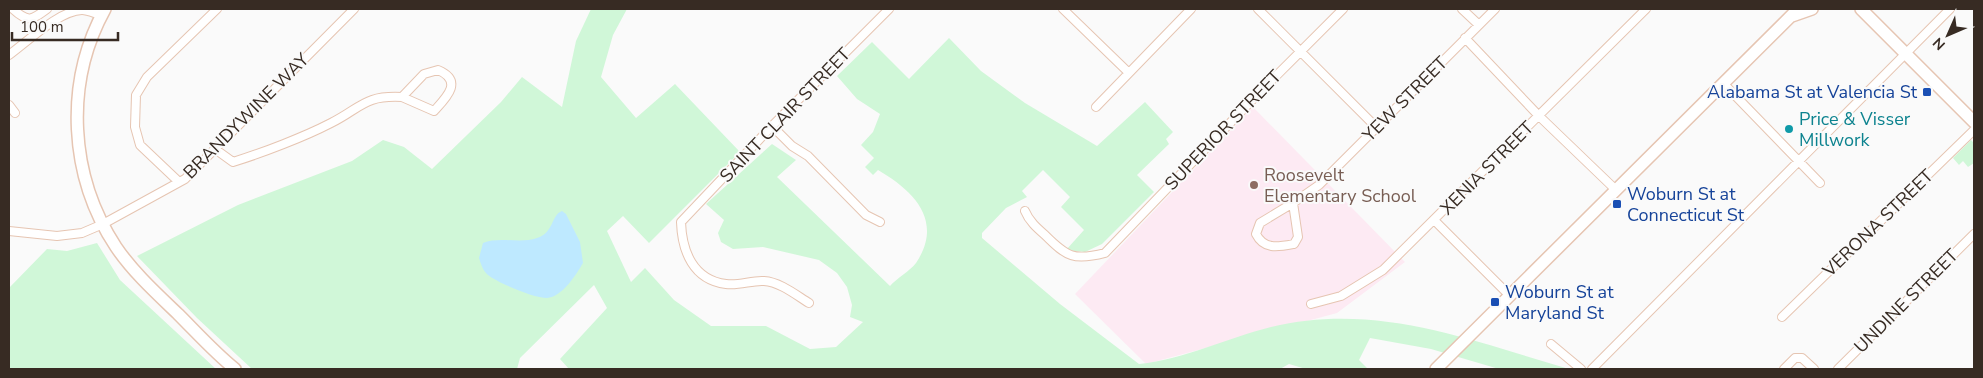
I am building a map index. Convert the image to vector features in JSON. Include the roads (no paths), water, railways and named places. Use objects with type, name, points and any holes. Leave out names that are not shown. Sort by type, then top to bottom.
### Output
[{"type":"main road","points":[[1436,369],[1794,13],[1812,9]]},
{"type":"main road","points":[[1861,9],[1974,122]]},
{"type":"main road","points":[[103,12],[83,67],[77,110],[81,163],[91,199],[117,248],[137,273],[235,369]]},
{"type":"street","points":[[13,9],[22,18],[29,19],[35,18],[47,9]]},
{"type":"street","points":[[9,55],[61,17],[82,9],[103,12]]},
{"type":"street","points":[[179,182],[140,145],[136,126],[136,96],[147,77],[217,9]]},
{"type":"street","name":"BRANDYWINE WAY","points":[[9,231],[69,235],[103,224],[179,182],[192,173],[354,9]]},
{"type":"street","name":"SAINT CLAIR STREET","points":[[809,303],[787,289],[765,281],[725,284],[701,275],[687,257],[682,237],[681,222],[772,126],[890,9]]},
{"type":"street","points":[[1064,9],[1128,72]]},
{"type":"street","points":[[1096,107],[1191,9]]},
{"type":"street","points":[[1258,9],[1376,127]]},
{"type":"street","name":"SUPERIOR STREET","points":[[1025,211],[1030,221],[1068,255],[1088,257],[1105,253],[1300,51],[1344,9]]},
{"type":"street","points":[[1462,9],[1479,25]]},
{"type":"street","name":"YEW STREET","points":[[1293,203],[1314,188],[1495,9]]},
{"type":"street","name":"XENIA STREET","points":[[1311,304],[1341,296],[1383,270],[1646,9]]},
{"type":"street","points":[[1592,369],[1950,9]]},
{"type":"street","points":[[1465,38],[1539,116],[1616,190]]},
{"type":"street","points":[[215,149],[225,158],[236,161],[332,123],[368,100],[382,96],[402,97],[434,111],[451,91],[450,82],[442,72],[428,71],[402,97]]},
{"type":"street","points":[[1723,83],[1820,183]]},
{"type":"street","points":[[9,105],[15,113]]},
{"type":"street","points":[[772,126],[792,146],[808,156],[866,215],[880,222]]},
{"type":"street","name":"VERONA STREET","points":[[1782,317],[1974,130]]},
{"type":"street","points":[[1293,203],[1298,237],[1294,244],[1266,246],[1261,243],[1256,234],[1260,223],[1293,203]]},
{"type":"street","points":[[1434,220],[1510,296]]},
{"type":"street","name":"UNDINE STREET","points":[[1838,369],[1974,234]]},
{"type":"street","points":[[1551,344],[1580,369]]},
{"type":"street","points":[[1784,369],[1795,358],[1802,358],[1814,369]]},
{"type":"water","points":[[562,211],[566,214],[580,242],[583,263],[563,290],[553,297],[541,297],[508,286],[486,273],[479,258],[483,243],[496,240],[530,240],[543,236],[558,213]]},
{"type":"place","name":"Alabama St at Valencia St","points":[[1927,92]]},
{"type":"place","name":"Price & Visser Millwork","points":[[1789,129]]},
{"type":"place","name":"Roosevelt Elementary School","points":[[1254,185]]},
{"type":"place","name":"Woburn St at Connecticut St","points":[[1617,204]]},
{"type":"place","name":"Woburn St at Maryland St","points":[[1495,302]]}]
